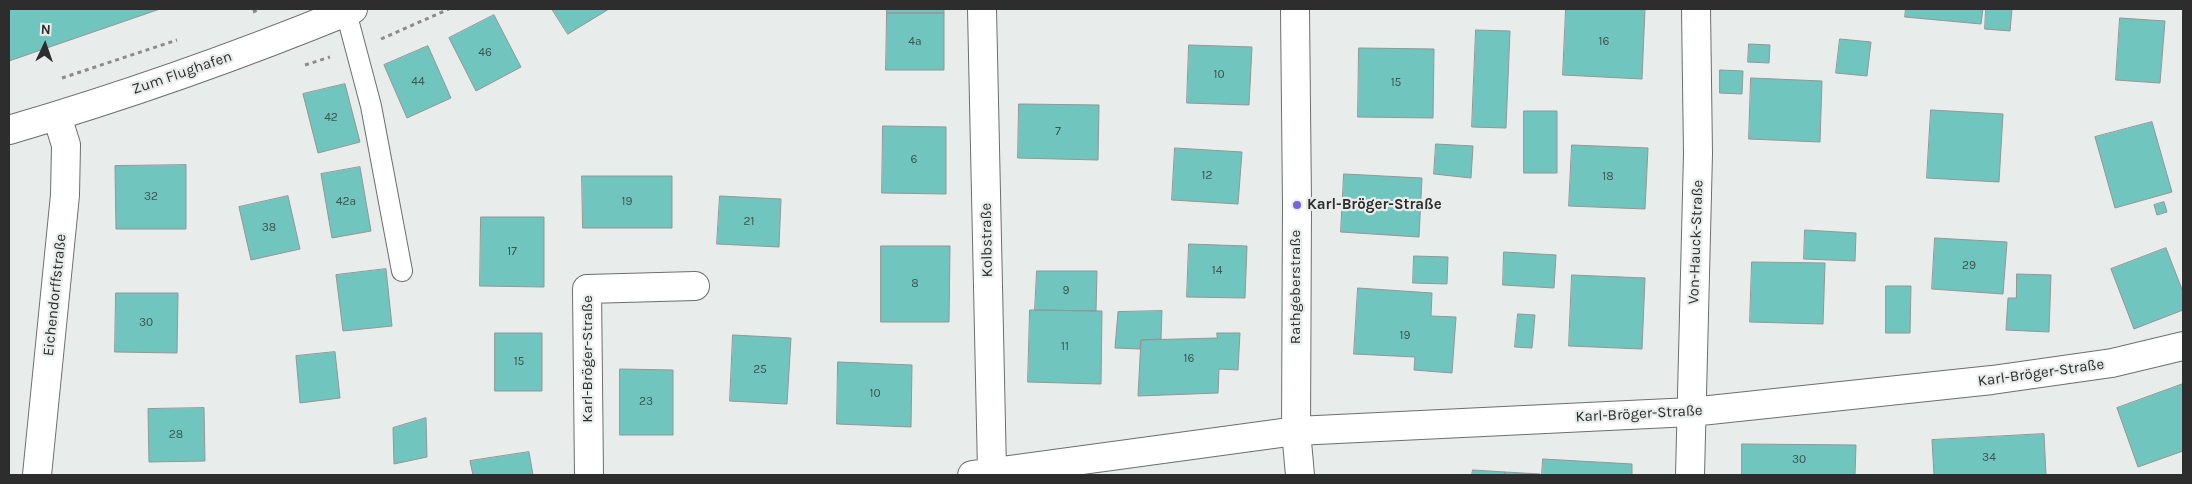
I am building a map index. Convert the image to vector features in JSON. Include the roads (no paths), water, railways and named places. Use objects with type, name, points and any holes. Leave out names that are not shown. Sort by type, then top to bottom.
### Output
[{"type":"street","name":"Kolbstraße","points":[[982,9],[982,473]]},
{"type":"street","name":"Rathgeberstraße","points":[[1295,9],[1297,205],[1296,432],[1300,475]]},
{"type":"street","name":"Von-Hauck-Straße","points":[[1690,475],[1698,154],[1696,9]]},
{"type":"street","name":"Zum Flughafen","points":[[9,130],[57,116],[286,36],[349,10]]},
{"type":"street","name":"Eichendorffstraße","points":[[37,475],[65,195],[66,145],[57,116]]},
{"type":"street","name":"Karl-Bröger-Straße","points":[[589,475],[587,289],[694,286]]},
{"type":"street","name":"Karl-Bröger-Straße","points":[[982,473],[1296,432],[1691,412],[1992,380],[2112,363],[2183,346]]},
{"type":"lane","points":[[349,10],[371,106],[402,272]]},
{"type":"place","name":"Karl-Bröger-Straße","points":[[1297,205]]}]
